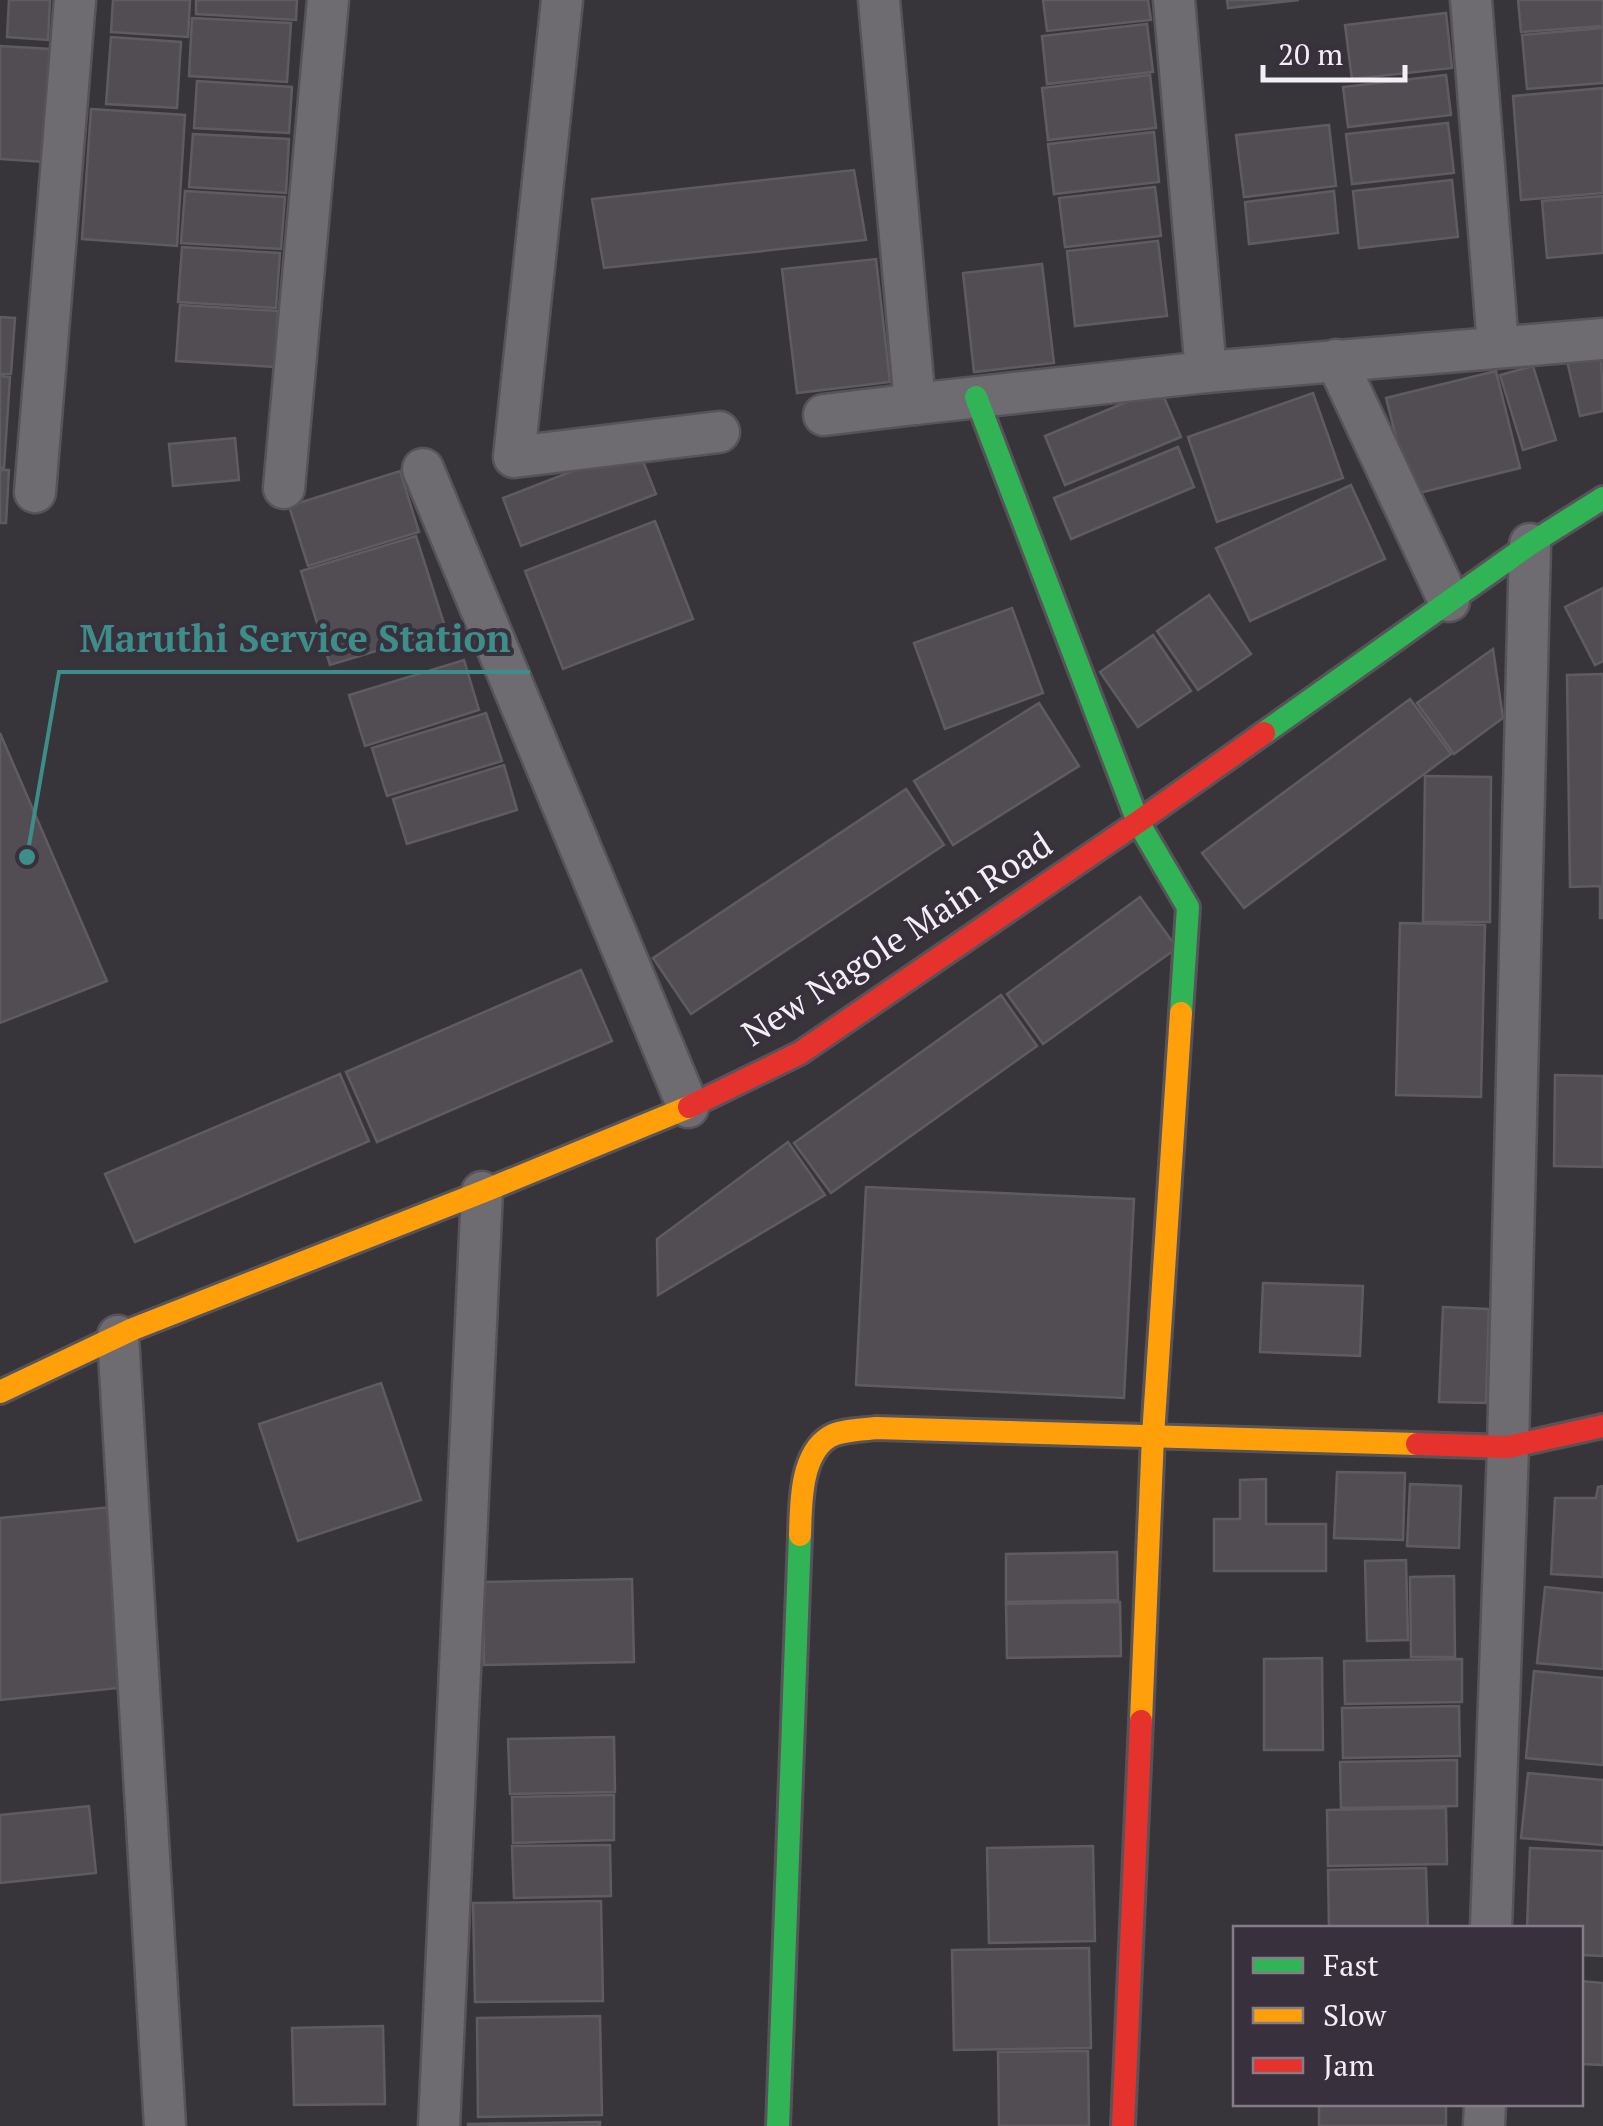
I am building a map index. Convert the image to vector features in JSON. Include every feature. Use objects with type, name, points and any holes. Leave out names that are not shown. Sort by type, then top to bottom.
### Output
[{"type":"street","points":[[34,492],[75,0]]},
{"type":"street","points":[[284,488],[328,0]]},
{"type":"street","points":[[562,0],[514,458],[719,432]]},
{"type":"street","points":[[879,0],[915,404]]},
{"type":"street","points":[[1174,0],[1206,372]]},
{"type":"street","points":[[1471,0],[1498,346]]},
{"type":"street","points":[[824,415],[1206,372],[1603,338]]},
{"type":"street","points":[[1336,360],[1449,601]]},
{"type":"street","points":[[976,397],[1138,822],[1188,908],[1153,1436],[1123,2126]]},
{"type":"street","points":[[423,470],[688,1107]]},
{"type":"street","name":"New Nagole Main Road","points":[[0,1392],[118,1336],[688,1107],[800,1053],[1138,822],[1530,544],[1603,498]]},
{"type":"street","points":[[1491,1926],[1508,1446],[1530,544]]},
{"type":"street","points":[[439,2126],[482,1192]]},
{"type":"street","points":[[118,1336],[165,2126]]},
{"type":"street","points":[[778,2126],[801,1496],[812,1454],[830,1436],[876,1428],[1508,1446],[1603,1426]]},
{"type":"building","points":[[9,0],[50,0],[48,40],[7,37]]},
{"type":"building","points":[[113,0],[190,0],[188,37],[111,32]]},
{"type":"building","points":[[196,0],[297,0],[296,20],[196,14]]},
{"type":"building","points":[[1043,0],[1148,0],[1151,20],[1047,31]]},
{"type":"building","points":[[1227,0],[1299,0],[1228,8]]},
{"type":"building","points":[[1518,0],[1603,0],[1603,26],[1521,32]]},
{"type":"building","points":[[1446,13],[1452,68],[1352,79],[1345,25]]},
{"type":"building","points":[[192,18],[291,23],[287,82],[189,76]]},
{"type":"building","points":[[1147,24],[1153,72],[1047,84],[1042,36]]},
{"type":"building","points":[[1603,28],[1603,83],[1527,89],[1522,35]]},
{"type":"building","points":[[111,37],[181,42],[177,108],[106,104]]},
{"type":"building","points":[[0,46],[51,49],[44,162],[0,159]]},
{"type":"building","points":[[1150,75],[1156,128],[1048,140],[1042,88]]},
{"type":"building","points":[[1446,75],[1451,115],[1348,127],[1343,87]]},
{"type":"building","points":[[197,81],[292,87],[289,133],[194,128]]},
{"type":"building","points":[[1603,88],[1603,193],[1521,200],[1513,96]]},
{"type":"building","points":[[91,109],[185,115],[177,246],[82,239]]},
{"type":"building","points":[[1448,123],[1454,173],[1352,184],[1346,134]]},
{"type":"building","points":[[1329,125],[1336,186],[1244,197],[1236,135]]},
{"type":"building","points":[[1154,132],[1159,182],[1054,194],[1048,144]]},
{"type":"building","points":[[193,134],[289,139],[286,193],[189,187]]},
{"type":"building","points":[[854,170],[866,240],[604,268],[592,199]]},
{"type":"building","points":[[1452,180],[1458,237],[1359,248],[1353,191]]},
{"type":"building","points":[[1155,187],[1161,236],[1065,247],[1059,198]]},
{"type":"building","points":[[185,191],[285,197],[281,249],[181,243]]},
{"type":"building","points":[[1334,191],[1338,233],[1249,244],[1245,202]]},
{"type":"building","points":[[1603,196],[1603,253],[1547,258],[1542,201]]},
{"type":"building","points":[[1158,241],[1167,316],[1075,326],[1067,251]]},
{"type":"building","points":[[182,247],[280,253],[276,308],[178,302]]},
{"type":"building","points":[[876,259],[890,382],[797,393],[782,269]]},
{"type":"building","points":[[1042,264],[1054,363],[974,372],[963,273]]},
{"type":"building","points":[[180,305],[278,311],[275,367],[176,361]]},
{"type":"building","points":[[0,317],[15,318],[11,374],[0,374]]},
{"type":"building","points":[[1601,353],[1603,411],[1580,416],[1567,361]]},
{"type":"building","points":[[1533,366],[1556,440],[1523,450],[1500,375]]},
{"type":"building","points":[[1496,371],[1520,468],[1411,495],[1386,398]]},
{"type":"building","points":[[0,376],[10,377],[4,468],[0,468]]},
{"type":"building","points":[[1160,388],[1181,437],[1065,485],[1045,436]]},
{"type":"building","points":[[1313,393],[1343,478],[1217,522],[1188,437]]},
{"type":"building","points":[[235,438],[239,480],[173,486],[169,444]]},
{"type":"building","points":[[637,446],[656,494],[521,546],[503,498]]},
{"type":"building","points":[[1178,447],[1194,487],[1071,539],[1054,498]]},
{"type":"building","points":[[0,470],[9,470],[6,523],[0,523]]},
{"type":"building","points":[[400,471],[419,532],[308,566],[289,506]]},
{"type":"building","points":[[1351,485],[1385,559],[1250,621],[1216,548]]},
{"type":"building","points":[[655,521],[693,619],[563,669],[525,571]]},
{"type":"building","points":[[416,536],[446,630],[330,665],[301,571]]},
{"type":"building","points":[[1603,588],[1603,661],[1595,665],[1565,607]]},
{"type":"building","points":[[1209,595],[1251,654],[1198,690],[1157,631]]},
{"type":"building","points":[[1012,608],[1043,693],[945,729],[914,643]]},
{"type":"building","points":[[1153,635],[1191,691],[1138,727],[1100,672]]},
{"type":"building","points":[[1493,649],[1503,718],[1454,754],[1417,703]]},
{"type":"building","points":[[464,660],[479,710],[365,746],[349,695]]},
{"type":"building","points":[[1603,674],[1600,918],[1600,886],[1570,887],[1567,675]]},
{"type":"building","points":[[1410,699],[1451,754],[1244,908],[1202,853]]},
{"type":"building","points":[[1039,703],[1079,766],[953,845],[914,781]]},
{"type":"building","points":[[486,713],[502,761],[387,796],[372,748]]},
{"type":"building","points":[[0,733],[107,981],[0,1023]]},
{"type":"building","points":[[504,765],[517,810],[407,844],[393,799]]},
{"type":"building","points":[[1425,776],[1491,777],[1490,922],[1423,922]]},
{"type":"building","points":[[906,789],[944,845],[691,1014],[653,958]]},
{"type":"building","points":[[1140,897],[1177,948],[1043,1044],[1007,994]]},
{"type":"building","points":[[1400,923],[1485,925],[1481,1097],[1396,1095]]},
{"type":"building","points":[[581,970],[612,1041],[377,1142],[346,1072]]},
{"type":"building","points":[[1001,995],[1037,1046],[831,1193],[794,1143]]},
{"type":"building","points":[[340,1074],[369,1141],[135,1242],[105,1174]]},
{"type":"building","points":[[1555,1075],[1603,1076],[1603,1167],[1554,1166]]},
{"type":"building","points":[[788,1142],[825,1195],[658,1295],[657,1239]]},
{"type":"building","points":[[866,1187],[1134,1199],[1124,1398],[856,1385]]},
{"type":"building","points":[[1263,1283],[1363,1286],[1360,1356],[1260,1352]]},
{"type":"building","points":[[1443,1307],[1489,1309],[1486,1403],[1439,1402]]},
{"type":"building","points":[[381,1383],[421,1500],[298,1541],[259,1424]]},
{"type":"building","points":[[1337,1472],[1405,1473],[1403,1540],[1334,1538]]},
{"type":"building","points":[[1266,1479],[1266,1524],[1326,1524],[1326,1571],[1214,1571],[1214,1519],[1240,1519],[1240,1480]]},
{"type":"building","points":[[1410,1484],[1461,1486],[1459,1548],[1407,1546]]},
{"type":"building","points":[[1603,1486],[1603,1577],[1551,1574],[1555,1498],[1596,1498],[1598,1487]]},
{"type":"building","points":[[111,1507],[129,1687],[0,1700],[0,1518]]},
{"type":"building","points":[[1117,1552],[1118,1600],[1006,1602],[1006,1554]]},
{"type":"building","points":[[1406,1560],[1408,1640],[1367,1641],[1365,1561]]},
{"type":"building","points":[[1454,1576],[1455,1657],[1411,1657],[1410,1577]]},
{"type":"building","points":[[632,1579],[634,1662],[484,1665],[483,1582]]},
{"type":"building","points":[[1545,1587],[1603,1593],[1603,1669],[1537,1663]]},
{"type":"building","points":[[1120,1602],[1121,1656],[1007,1658],[1006,1604]]},
{"type":"building","points":[[1322,1658],[1323,1750],[1264,1750],[1264,1659]]},
{"type":"building","points":[[1462,1659],[1462,1702],[1345,1704],[1344,1661]]},
{"type":"building","points":[[1534,1671],[1603,1678],[1603,1765],[1526,1758]]},
{"type":"building","points":[[1459,1706],[1460,1756],[1343,1758],[1342,1708]]},
{"type":"building","points":[[614,1737],[615,1792],[510,1794],[508,1739]]},
{"type":"building","points":[[1457,1760],[1457,1806],[1341,1808],[1340,1762]]},
{"type":"building","points":[[1528,1773],[1603,1780],[1603,1845],[1521,1838]]},
{"type":"building","points":[[614,1795],[614,1840],[513,1843],[512,1797]]},
{"type":"building","points":[[89,1806],[96,1873],[0,1883],[0,1815]]},
{"type":"building","points":[[1446,1808],[1447,1864],[1328,1866],[1327,1810]]},
{"type":"building","points":[[610,1845],[611,1896],[514,1898],[512,1846]]},
{"type":"building","points":[[1093,1846],[1095,1941],[989,1943],[987,1848]]},
{"type":"building","points":[[1530,1848],[1603,1851],[1603,1956],[1583,1955],[1583,1926],[1527,1926]]},
{"type":"building","points":[[1426,1868],[1428,1926],[1329,1926],[1328,1870]]},
{"type":"building","points":[[601,1901],[603,2001],[475,2002],[473,1903]]},
{"type":"building","points":[[1089,1948],[1091,2048],[954,2050],[952,1950]]},
{"type":"building","points":[[1583,1981],[1603,1983],[1603,2065],[1583,2064]]},
{"type":"building","points":[[600,2016],[602,2115],[478,2117],[477,2018]]},
{"type":"building","points":[[383,2026],[385,2104],[294,2105],[292,2028]]},
{"type":"building","points":[[1088,2051],[1089,2126],[999,2126],[998,2052]]},
{"type":"building","points":[[1319,2106],[1446,2106],[1446,2126],[1319,2126]]},
{"type":"building","points":[[600,2122],[600,2126],[468,2126],[468,2124]]},
{"type":"traffic: fast","points":[[976,397],[1138,822],[1188,907],[1181,1013]]},
{"type":"traffic: fast","points":[[1264,733],[1530,544],[1603,498]]},
{"type":"traffic: fast","points":[[778,2126],[800,1535]]},
{"type":"traffic: slow","points":[[1141,1721],[1153,1436],[1181,1013]]},
{"type":"traffic: slow","points":[[0,1392],[133,1329],[689,1107]]},
{"type":"traffic: slow","points":[[800,1535],[804,1482],[812,1456],[829,1437],[851,1431],[876,1428],[1417,1444]]},
{"type":"traffic: jam","points":[[689,1107],[800,1053],[1264,733]]},
{"type":"traffic: jam","points":[[1417,1444],[1508,1447],[1603,1426]]},
{"type":"traffic: jam","points":[[1123,2126],[1141,1721]]},
{"type":"place","name":"Maruthi Service Station","points":[[27,857]]}]
